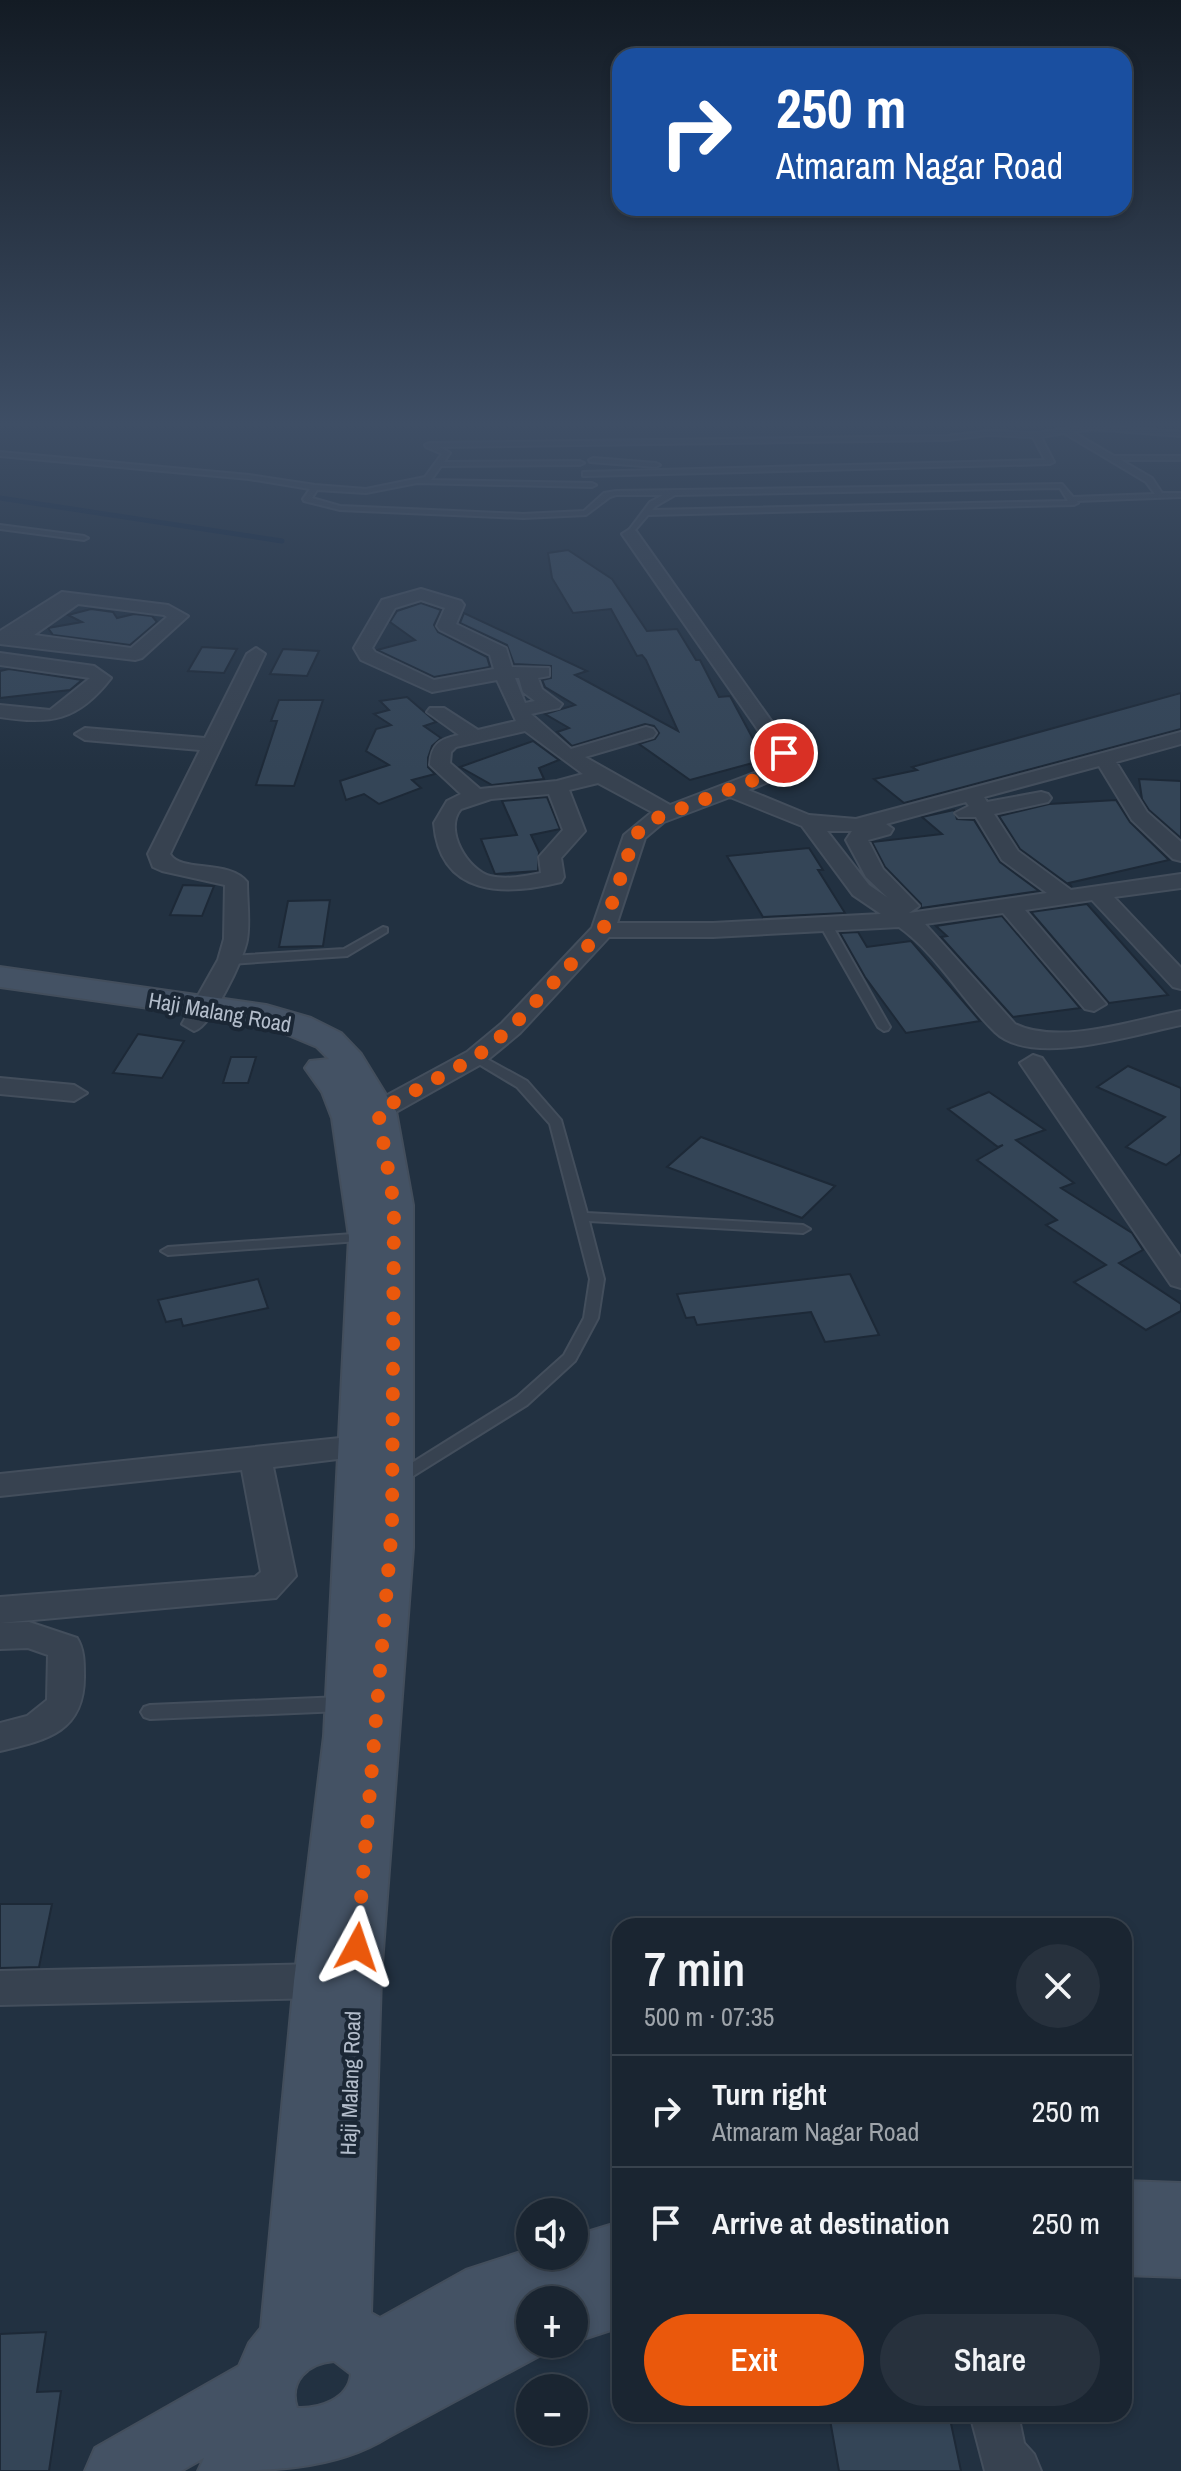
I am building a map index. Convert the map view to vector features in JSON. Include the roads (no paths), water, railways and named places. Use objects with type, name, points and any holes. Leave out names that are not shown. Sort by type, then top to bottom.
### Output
[{"type":"main road","name":"Haji Malang Road","points":[[0,977],[199,1015]]},
{"type":"main road","name":"Haji Malang Road","points":[[0,995],[199,1015],[266,1015],[329,1040],[349,1061],[394,1205],[381,1237],[359,1447],[354,1977],[315,2415]]},
{"type":"main road","name":"Haji Malang Road","points":[[315,2415],[321,1981],[393,1482],[381,1237]]},
{"type":"main road","points":[[1132,2209],[1181,2211]]},
{"type":"main road","points":[[1132,2246],[1181,2248]]},
{"type":"main road","points":[[315,2415],[488,2291],[612,2253]]},
{"type":"main road","points":[[588,2307],[612,2300]]},
{"type":"main road","points":[[118,2471],[315,2415],[516,2333]]},
{"type":"street","points":[[364,1115],[476,1057],[511,1028],[603,930],[635,835],[669,813],[769,774],[782,764],[784,753],[634,540]]},
{"type":"street","points":[[78,593],[168,610],[179,616],[135,654],[5,641],[62,597],[78,593]]},
{"type":"street","points":[[476,796],[445,770],[439,758],[449,743],[474,736],[524,717],[552,704],[533,692],[534,672],[504,673],[432,686],[368,656],[363,648],[385,606],[421,594],[455,605],[448,629],[496,650],[504,673],[524,717],[600,776],[669,813]]},
{"type":"street","points":[[199,1015],[230,960],[236,939],[236,882],[228,876],[176,870],[161,862],[159,854],[256,654]]},
{"type":"street","points":[[0,659],[94,672],[102,678],[65,711],[50,718],[0,711]]},
{"type":"street","points":[[437,712],[474,736]]},
{"type":"street","points":[[571,755],[646,733]]},
{"type":"street","points":[[85,734],[213,745]]},
{"type":"street","points":[[1181,738],[1109,766],[861,834],[857,840],[874,872],[925,935],[1030,1053],[1181,1279]]},
{"type":"street","points":[[1109,766],[1171,759]]},
{"type":"street","points":[[1109,766],[1139,816],[1181,854]]},
{"type":"street","points":[[557,787],[574,831],[550,857],[555,874],[546,879],[494,883],[476,879],[464,870],[444,833],[446,819],[453,806],[476,796],[557,787],[600,776]]},
{"type":"street","points":[[730,789],[786,817],[812,825],[857,825],[977,802],[1041,798]]},
{"type":"street","points":[[977,802],[1010,855],[1066,897]]},
{"type":"street","points":[[812,825],[861,890],[908,913]]},
{"type":"street","points":[[849,874],[874,872]]},
{"type":"street","points":[[603,930],[826,925],[908,913],[1008,905],[1181,881]]},
{"type":"street","points":[[1097,893],[1181,982]]},
{"type":"street","points":[[1008,905],[1094,1004]]},
{"type":"street","points":[[1030,1053],[1063,1041],[1181,1018]]},
{"type":"street","points":[[0,1086],[74,1093]]},
{"type":"street","points":[[0,1485],[359,1447]]},
{"type":"street","points":[[0,1610],[264,1589],[279,1576],[255,1458]]},
{"type":"street","points":[[0,1636],[29,1635],[65,1647],[69,1692],[60,1713],[32,1730],[0,1737]]},
{"type":"street","points":[[0,1988],[321,1981]]},
{"type":"street","points":[[996,2422],[1002,2455],[1017,2471]]},
{"type":"lane","points":[[826,925],[884,1027]]},
{"type":"lane","points":[[230,960],[347,952],[383,930]]},
{"type":"lane","points":[[393,1482],[522,1401],[570,1358],[591,1318],[597,1279],[556,1123],[522,1084],[476,1057]]},
{"type":"lane","points":[[583,1217],[803,1229]]},
{"type":"lane","points":[[168,1251],[381,1237]]},
{"type":"lane","points":[[150,1712],[358,1726]]},
{"type":"waterway","points":[[277,540],[282,541]]}]
